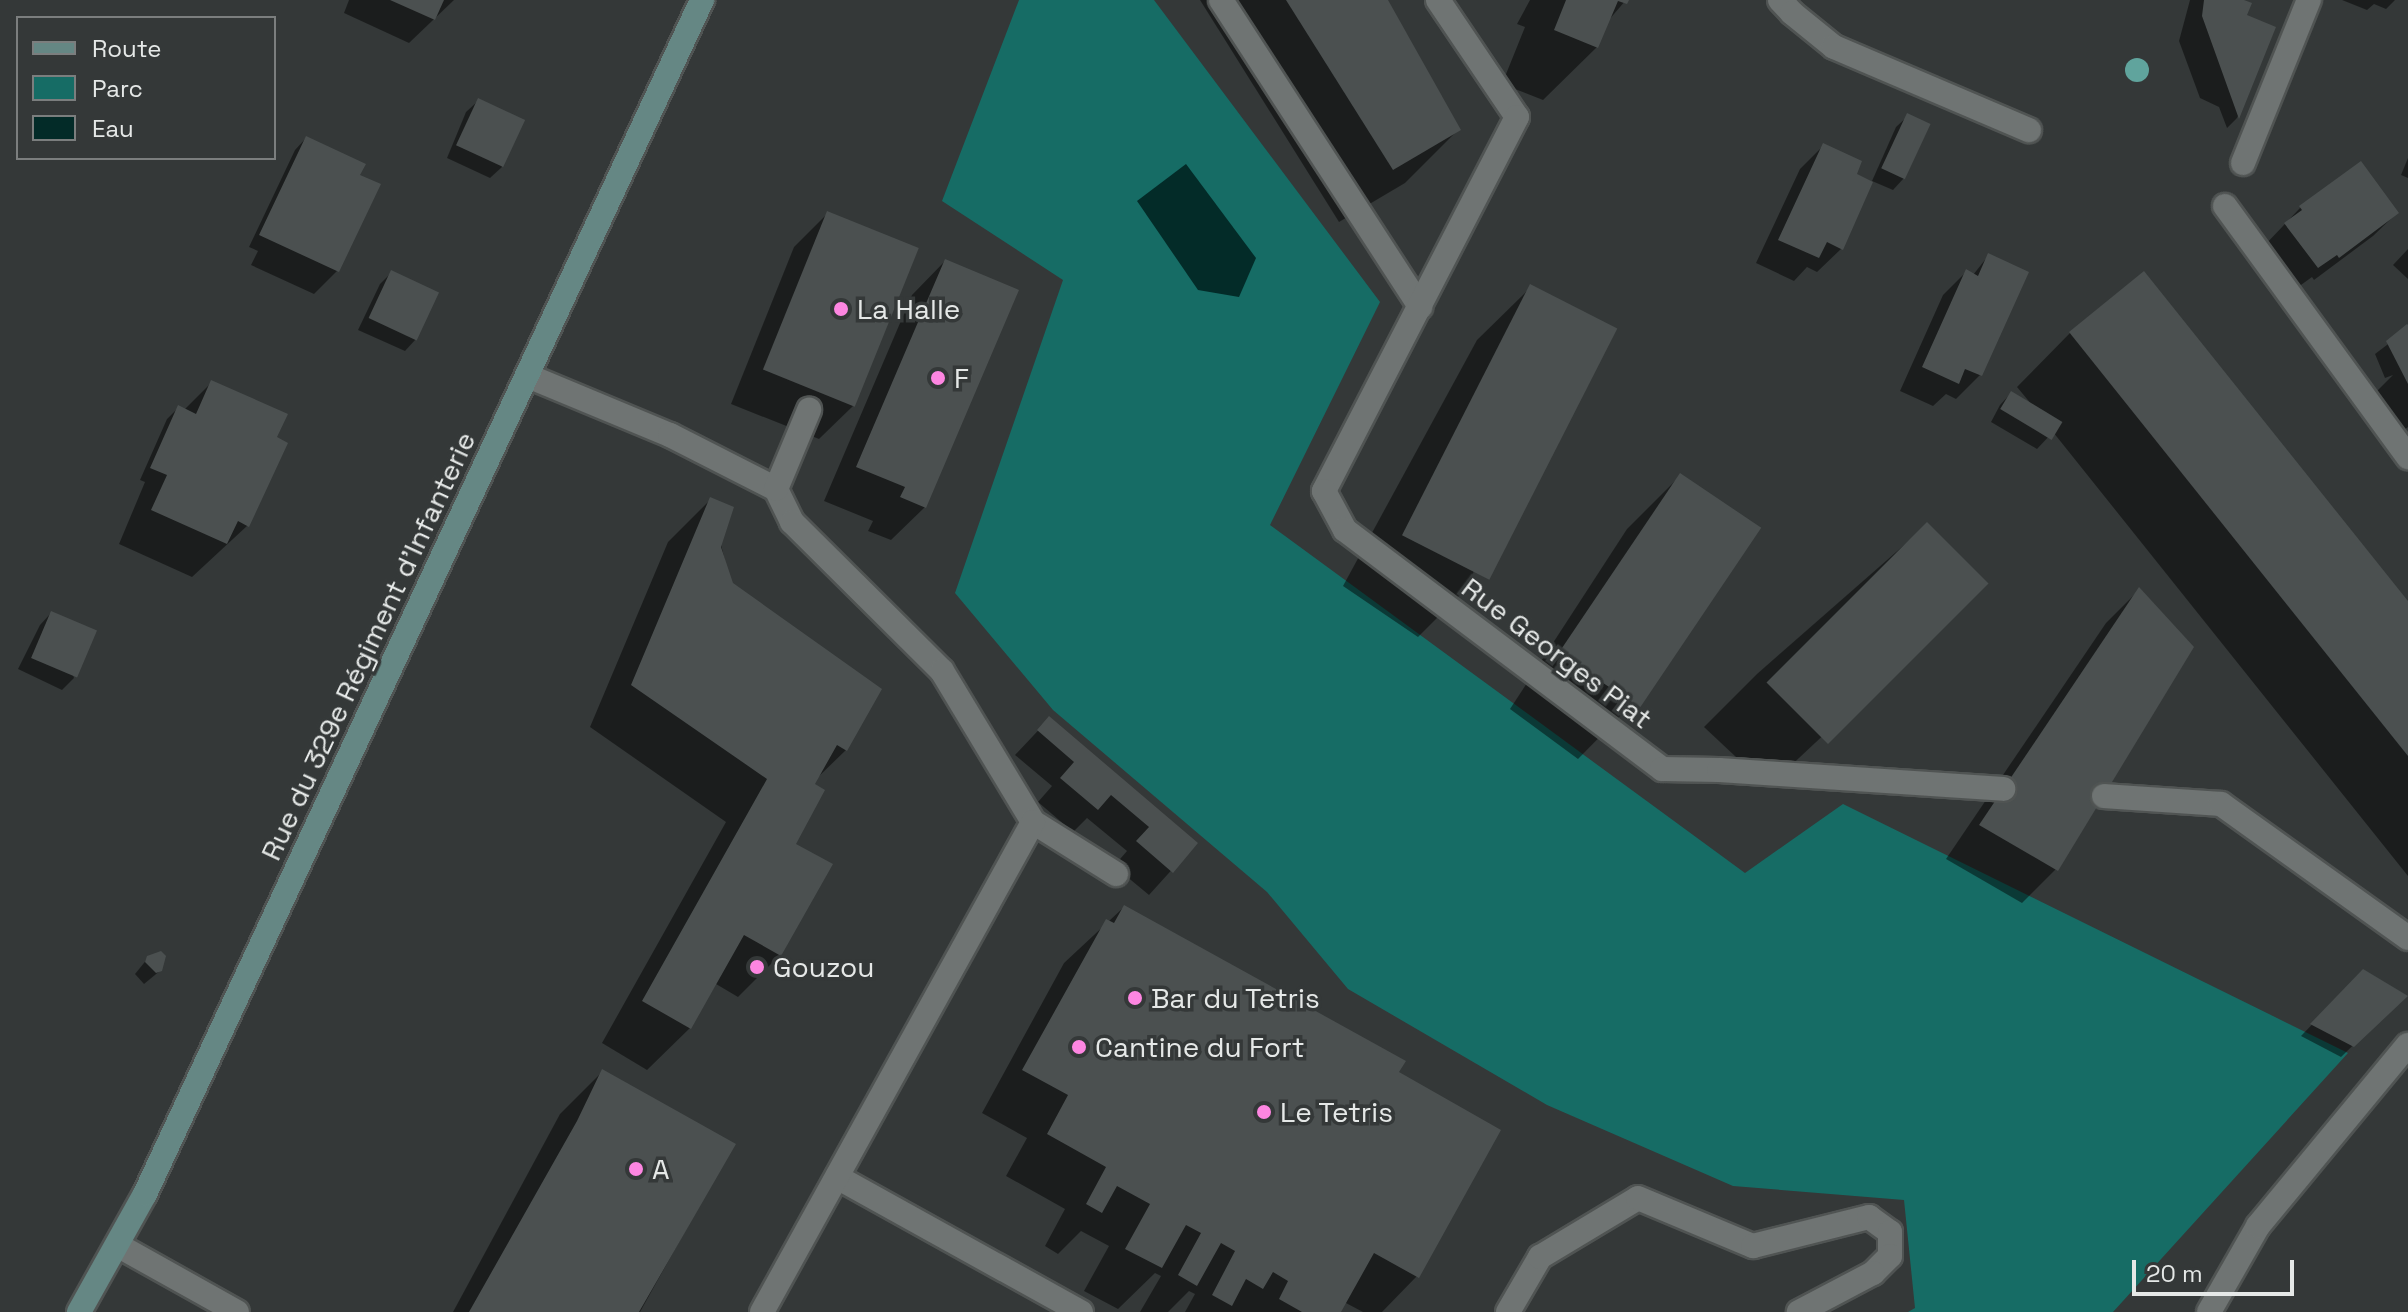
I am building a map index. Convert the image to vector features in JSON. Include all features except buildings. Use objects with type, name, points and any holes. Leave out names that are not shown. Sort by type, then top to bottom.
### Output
[{"type":"street","name":"Rue du 329e Régiment d'Infanterie","points":[[79,1312],[119,1246],[702,0]]},
{"type":"street","points":[[1221,0],[1420,307]]},
{"type":"street","name":"Rue Georges Piat","points":[[1438,0],[1517,117],[1324,491],[1345,530],[1662,769],[2003,789]]},
{"type":"street","points":[[1780,0],[1834,47],[2029,130]]},
{"type":"street","points":[[2243,163],[2309,0]]},
{"type":"street","points":[[2225,206],[2408,457]]},
{"type":"street","points":[[528,376],[670,435],[776,489],[792,522],[942,671],[1033,822],[1116,874]]},
{"type":"street","points":[[776,489],[809,410]]},
{"type":"street","points":[[2104,796],[2221,804],[2408,938]]},
{"type":"street","points":[[762,1312],[1033,822]]},
{"type":"street","points":[[2209,1312],[2258,1226],[2408,1045]]},
{"type":"street","points":[[837,1177],[1081,1312]]},
{"type":"street","points":[[1508,1312],[1540,1257],[1638,1198],[1753,1246],[1869,1217],[1890,1232],[1890,1256],[1873,1273],[1799,1312]]},
{"type":"street","points":[[119,1246],[237,1312]]},
{"type":"green space","points":[[1019,0],[1154,0],[1380,302],[1270,525],[1745,873],[1843,804],[2348,1053],[2113,1312],[1908,1312],[1915,1308],[1904,1200],[1733,1186],[1547,1105],[1348,989],[1267,892],[1053,710],[955,593],[1063,280],[942,201]]},
{"type":"water","points":[[1186,164],[1256,258],[1239,297],[1198,290],[1137,201]]},
{"type":"place","name":"La Halle","points":[[841,309]]},
{"type":"place","name":"F","points":[[938,378]]},
{"type":"place","name":"Gouzou","points":[[757,967]]},
{"type":"place","name":"Bar du Tetris","points":[[1135,998]]},
{"type":"place","name":"Cantine du Fort","points":[[1079,1047]]},
{"type":"place","name":"Le Tetris","points":[[1264,1112]]},
{"type":"place","name":"A","points":[[636,1169]]}]
